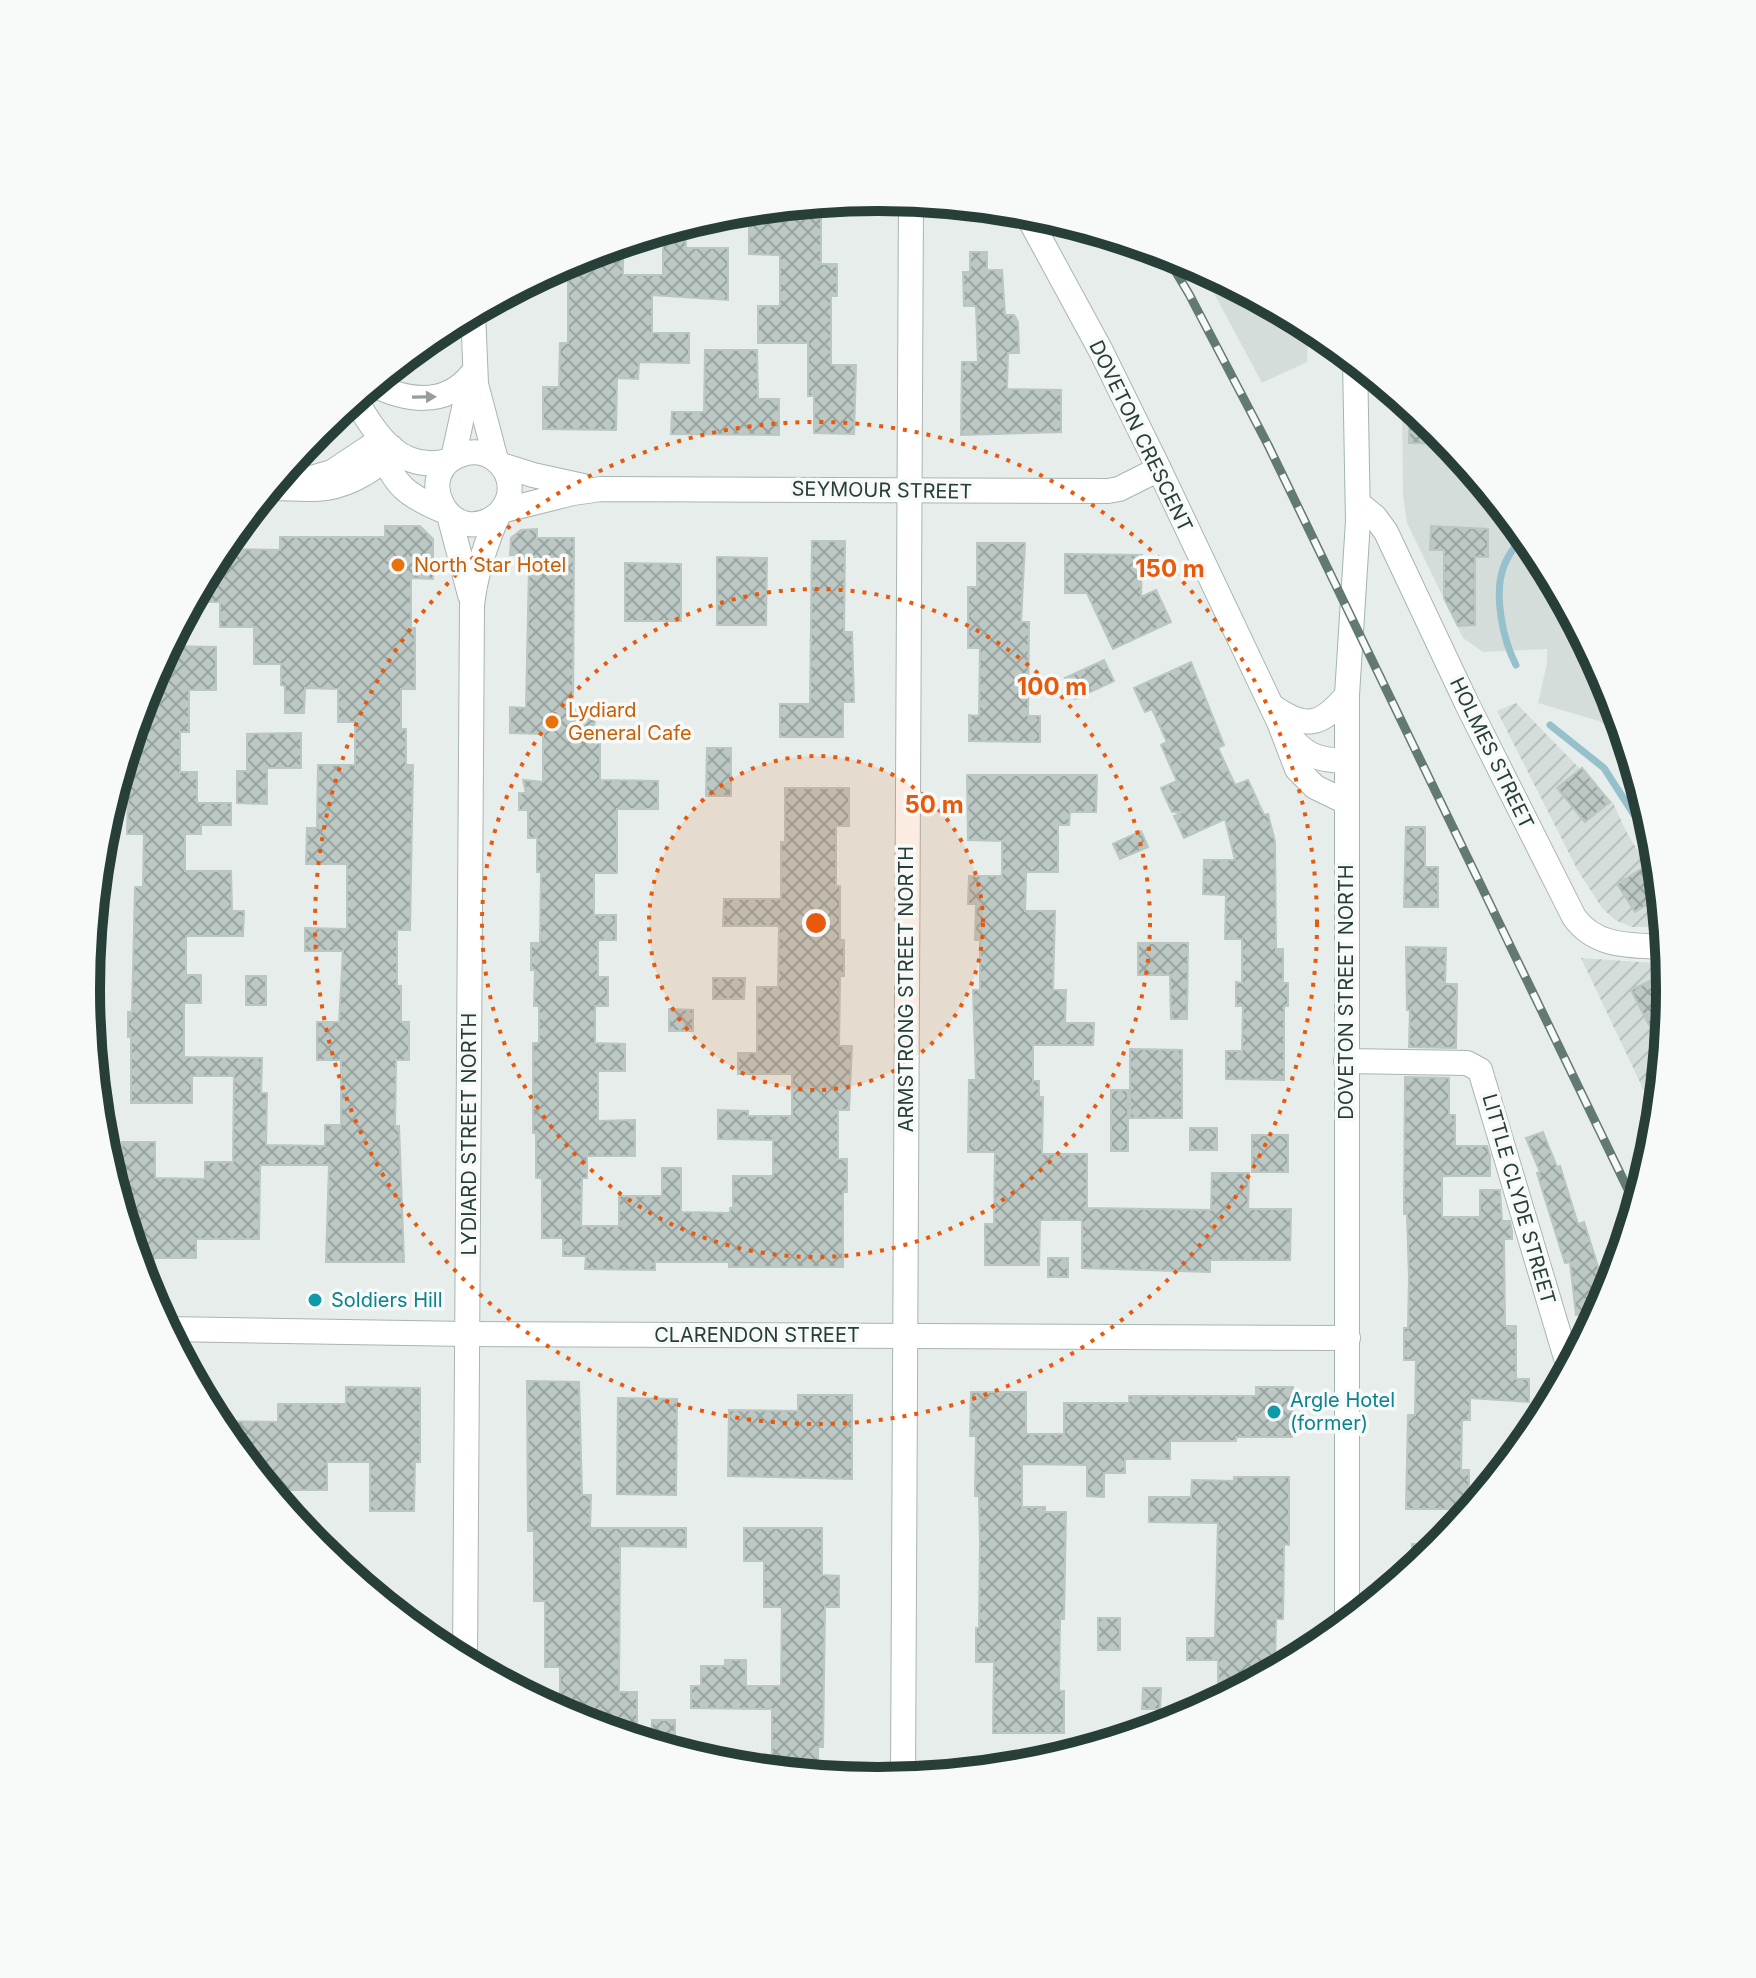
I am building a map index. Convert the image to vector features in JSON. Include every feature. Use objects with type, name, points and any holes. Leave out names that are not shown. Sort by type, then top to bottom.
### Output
[{"type":"street","name":"ARMSTRONG STREET NORTH","points":[[903,1766],[911,212]]},
{"type":"street","name":"DOVETON CRESCENT","points":[[1034,227],[1101,351],[1159,469],[1276,714],[1301,775],[1321,791],[1346,802]]},
{"type":"street","points":[[448,514],[439,500],[437,486],[440,473],[451,460],[472,367],[473,325]]},
{"type":"street","points":[[384,389],[403,396],[428,398],[452,392],[472,367]]},
{"type":"street","points":[[360,408],[381,444],[395,481],[404,490],[471,524],[487,521],[499,513],[509,490],[508,477],[499,463],[479,401],[472,367]]},
{"type":"street","name":"DOVETON STREET NORTH","points":[[1347,1610],[1346,761],[1358,503],[1355,375]]},
{"type":"street","points":[[381,444],[421,465],[475,452],[486,454],[499,463]]},
{"type":"street","points":[[283,489],[309,491],[337,488],[381,444]]},
{"type":"street","name":"SEYMOUR STREET","points":[[499,463],[546,478],[601,489]]},
{"type":"street","name":"SEYMOUR STREET","points":[[499,513],[573,493],[601,489],[1108,491],[1119,489],[1159,469]]},
{"type":"street","name":"HOLMES STREET","points":[[1358,503],[1375,517],[1386,532],[1467,704],[1574,917],[1585,930],[1601,940],[1654,946]]},
{"type":"street","name":"LYDIARD STREET NORTH","points":[[465,1648],[472,605],[477,575],[499,513]]},
{"type":"street","name":"LYDIARD STREET NORTH","points":[[448,514],[472,605]]},
{"type":"street","points":[[1276,714],[1316,721],[1332,712],[1347,695]]},
{"type":"street","name":"DOVETON CRESCENT","points":[[1276,714],[1292,739],[1315,758],[1346,761]]},
{"type":"street","name":"LITTLE CLYDE STREET","points":[[1346,1061],[1467,1063],[1480,1070],[1565,1354]]},
{"type":"street","name":"CLARENDON STREET","points":[[178,1329],[468,1334],[1348,1338]]},
{"type":"shaded area","points":[[1210,285],[1308,340],[1307,362],[1262,383]]},
{"type":"shaded area","points":[[1402,415],[1463,476],[1525,557],[1576,645],[1611,729],[1599,721],[1538,703],[1547,649],[1483,652],[1463,638],[1407,523],[1403,495]]},
{"type":"shaded area","points":[[1516,703],[1613,803],[1645,863],[1653,927],[1632,927],[1615,920],[1602,908],[1577,869],[1497,711]]},
{"type":"shaded area","points":[[1581,958],[1655,963],[1654,1040],[1648,1099]]},
{"type":"shaded area","points":[[954,1758],[990,1758],[980,1760],[954,1763]]},
{"type":"building","points":[[821,214],[821,264],[837,264],[837,296],[831,296],[831,365],[856,365],[854,434],[814,433],[814,396],[808,396],[808,343],[758,343],[758,306],[780,306],[780,255],[749,254],[749,222]]},
{"type":"building","points":[[685,236],[686,248],[728,248],[728,300],[652,295],[652,333],[689,333],[689,363],[639,362],[638,379],[617,378],[616,430],[543,429],[543,387],[559,387],[560,343],[568,343],[568,275],[623,254],[623,275],[663,275],[663,242]]},
{"type":"building","points":[[970,252],[987,252],[987,270],[1002,270],[1005,315],[1014,315],[1018,322],[1019,353],[1008,353],[1007,389],[1061,390],[1061,432],[961,435],[962,362],[978,362],[976,306],[964,306],[963,272],[970,272]]},
{"type":"building","points":[[705,350],[757,350],[758,399],[779,399],[779,435],[671,434],[672,412],[704,412]]},
{"type":"building","points":[[1409,421],[1432,444],[1409,443]]},
{"type":"building","points":[[385,526],[420,526],[433,539],[433,579],[411,578],[415,689],[401,689],[401,729],[406,729],[406,765],[413,765],[410,930],[397,930],[397,986],[401,986],[401,1022],[409,1022],[409,1060],[396,1060],[395,1126],[399,1126],[404,1262],[326,1262],[329,1165],[260,1165],[259,1239],[196,1239],[196,1258],[154,1258],[151,1266],[122,1168],[122,1142],[155,1142],[155,1178],[205,1179],[205,1162],[233,1162],[234,1076],[192,1076],[192,1103],[131,1103],[128,1012],[132,1012],[135,887],[143,887],[144,834],[127,834],[129,783],[141,739],[179,646],[216,647],[216,690],[189,690],[189,732],[180,732],[180,772],[197,772],[197,803],[231,803],[231,825],[201,825],[201,834],[185,834],[185,871],[231,871],[232,911],[244,911],[243,936],[186,936],[186,975],[201,975],[201,1003],[184,1003],[184,1057],[262,1058],[261,1093],[267,1093],[266,1145],[325,1146],[325,1125],[341,1125],[341,1060],[317,1060],[317,1022],[339,1022],[343,951],[305,951],[305,928],[347,929],[347,864],[306,864],[307,828],[317,828],[318,765],[355,765],[355,722],[338,722],[338,689],[305,688],[304,713],[285,713],[281,664],[254,664],[254,627],[220,627],[220,602],[203,602],[237,549],[280,550],[280,537],[385,537]]},
{"type":"building","points":[[1431,526],[1488,529],[1488,557],[1475,557],[1475,625],[1458,626],[1444,598],[1444,550],[1430,550]]},
{"type":"building","points":[[537,529],[537,538],[574,538],[573,709],[595,710],[594,742],[600,742],[600,780],[658,781],[658,809],[617,809],[617,873],[594,873],[594,915],[616,915],[616,940],[598,940],[598,977],[608,977],[608,1006],[595,1006],[595,1043],[625,1044],[625,1071],[598,1071],[598,1121],[635,1120],[635,1156],[587,1156],[587,1178],[582,1178],[581,1226],[619,1226],[619,1196],[662,1196],[662,1168],[681,1168],[681,1212],[730,1213],[730,1208],[733,1208],[733,1176],[773,1176],[773,1140],[718,1139],[718,1110],[748,1111],[748,1116],[792,1116],[792,1074],[738,1074],[738,1053],[757,1053],[757,987],[778,987],[779,926],[723,926],[724,899],[781,899],[785,788],[849,788],[849,826],[836,826],[836,886],[840,886],[840,940],[844,940],[839,1046],[852,1046],[849,1110],[838,1110],[838,1159],[847,1159],[847,1192],[843,1192],[843,1267],[729,1267],[729,1262],[655,1262],[655,1270],[585,1269],[586,1256],[563,1256],[563,1238],[542,1238],[542,1178],[536,1178],[536,1133],[533,1133],[533,1043],[539,1043],[539,1006],[534,1006],[535,970],[531,970],[531,943],[540,943],[541,872],[537,872],[537,838],[528,838],[528,810],[519,810],[519,793],[526,793],[523,780],[543,782],[543,734],[510,733],[510,707],[526,708],[529,567],[520,568],[520,555],[510,555],[511,538],[521,530]]},
{"type":"building","points":[[812,541],[845,541],[844,632],[852,632],[854,702],[843,702],[843,737],[780,737],[780,704],[810,704]]},
{"type":"building","points":[[977,543],[1025,543],[1021,622],[1029,622],[1028,716],[1040,716],[1040,742],[969,741],[969,715],[979,716],[980,648],[968,648],[968,587],[977,587]]},
{"type":"building","points":[[1065,554],[1142,555],[1141,597],[1156,590],[1171,622],[1113,649],[1087,593],[1065,593]]},
{"type":"building","points":[[717,557],[767,558],[766,625],[717,625]]},
{"type":"building","points":[[625,563],[681,564],[681,621],[625,621]]},
{"type":"building","points":[[1104,660],[1114,681],[1075,699],[1065,678]]},
{"type":"building","points":[[1191,662],[1224,745],[1218,748],[1235,785],[1248,780],[1264,815],[1268,814],[1275,842],[1276,949],[1283,949],[1283,983],[1288,983],[1288,1006],[1284,1006],[1284,1080],[1226,1079],[1226,1051],[1242,1051],[1243,1006],[1236,1006],[1236,982],[1242,983],[1242,939],[1225,939],[1226,895],[1203,894],[1204,860],[1235,860],[1225,819],[1184,838],[1174,816],[1182,812],[1172,812],[1161,788],[1177,781],[1161,745],[1167,742],[1152,709],[1145,712],[1134,688]]},
{"type":"building","points":[[301,733],[301,768],[267,768],[267,804],[237,803],[237,771],[247,771],[247,734]]},
{"type":"building","points":[[707,748],[731,748],[731,796],[706,796]]},
{"type":"building","points":[[1582,768],[1610,802],[1585,822],[1557,788]]},
{"type":"building","points":[[967,775],[1097,775],[1096,812],[1070,812],[1069,825],[1058,825],[1058,872],[1026,872],[1025,911],[1055,911],[1053,990],[1066,990],[1065,1023],[1094,1023],[1093,1045],[1033,1045],[1033,1081],[1039,1081],[1039,1097],[1043,1097],[1042,1154],[1087,1154],[1087,1208],[1211,1210],[1212,1173],[1249,1173],[1248,1209],[1291,1209],[1290,1260],[1210,1260],[1210,1272],[1082,1268],[1082,1220],[1040,1220],[1039,1265],[985,1265],[985,1224],[994,1224],[995,1152],[968,1152],[969,1080],[976,1080],[973,990],[980,990],[980,940],[975,940],[976,904],[968,904],[969,876],[1002,876],[1002,841],[968,840]]},
{"type":"building","points":[[1406,827],[1425,827],[1425,867],[1438,867],[1438,907],[1404,907]]},
{"type":"building","points":[[1141,831],[1148,847],[1120,859],[1113,844]]},
{"type":"building","points":[[1643,868],[1647,874],[1651,902],[1635,912],[1617,884]]},
{"type":"building","points":[[1138,943],[1188,943],[1187,1019],[1171,1019],[1170,975],[1138,975]]},
{"type":"building","points":[[1406,947],[1446,948],[1445,984],[1457,984],[1456,1048],[1409,1047]]},
{"type":"building","points":[[246,976],[266,976],[266,1005],[246,1005]]},
{"type":"building","points":[[713,978],[745,978],[744,999],[713,999]]},
{"type":"building","points":[[1656,978],[1655,1025],[1650,1027],[1631,990]]},
{"type":"building","points":[[669,1009],[693,1010],[693,1031],[669,1031]]},
{"type":"building","points":[[1130,1049],[1182,1050],[1182,1118],[1130,1118]]},
{"type":"building","points":[[1405,1077],[1449,1078],[1449,1115],[1455,1115],[1455,1146],[1487,1146],[1490,1176],[1442,1176],[1442,1217],[1480,1217],[1480,1190],[1500,1190],[1502,1221],[1510,1221],[1512,1231],[1512,1239],[1504,1239],[1505,1326],[1516,1326],[1516,1379],[1529,1379],[1529,1402],[1470,1398],[1470,1420],[1462,1420],[1461,1470],[1469,1470],[1469,1495],[1456,1509],[1406,1509],[1408,1415],[1415,1415],[1416,1360],[1404,1360],[1409,1277],[1407,1214],[1404,1214]]},
{"type":"building","points":[[1111,1090],[1128,1090],[1128,1151],[1111,1151]]},
{"type":"building","points":[[1190,1128],[1217,1128],[1217,1150],[1190,1150]]},
{"type":"building","points":[[1543,1132],[1557,1167],[1560,1166],[1578,1224],[1584,1222],[1601,1276],[1584,1315],[1576,1315],[1570,1262],[1565,1263],[1537,1173],[1540,1172],[1526,1138]]},
{"type":"building","points":[[1252,1135],[1288,1135],[1288,1172],[1252,1172]]},
{"type":"building","points":[[1048,1258],[1068,1258],[1068,1277],[1048,1277]]},
{"type":"building","points":[[527,1381],[579,1382],[582,1495],[591,1495],[590,1528],[686,1528],[686,1547],[620,1546],[619,1692],[637,1692],[637,1729],[560,1699],[560,1667],[545,1667],[545,1601],[534,1601],[534,1531],[528,1531]]},
{"type":"building","points":[[346,1387],[420,1388],[420,1462],[415,1462],[414,1511],[370,1511],[370,1462],[327,1462],[327,1490],[283,1490],[231,1421],[278,1422],[278,1404],[346,1404]]},
{"type":"building","points":[[1256,1387],[1293,1387],[1292,1437],[1170,1441],[1170,1459],[1125,1459],[1125,1473],[1104,1473],[1104,1497],[1087,1496],[1087,1465],[1022,1464],[1022,1507],[1045,1507],[1045,1512],[1066,1512],[1059,1691],[1064,1691],[1064,1733],[993,1733],[994,1662],[976,1662],[980,1544],[979,1496],[975,1496],[976,1436],[970,1436],[971,1392],[1026,1392],[1026,1434],[1064,1434],[1064,1403],[1129,1403],[1129,1396],[1256,1396]]},
{"type":"building","points":[[798,1395],[852,1395],[852,1479],[728,1476],[729,1410],[798,1411]]},
{"type":"building","points":[[618,1398],[677,1399],[676,1495],[617,1494]]},
{"type":"building","points":[[1234,1477],[1289,1477],[1289,1545],[1284,1544],[1283,1619],[1276,1619],[1275,1658],[1218,1689],[1218,1660],[1187,1660],[1187,1638],[1215,1638],[1218,1523],[1149,1522],[1149,1497],[1191,1497],[1192,1480],[1234,1481]]},
{"type":"building","points":[[744,1528],[822,1528],[822,1575],[839,1576],[839,1607],[825,1607],[823,1747],[818,1747],[818,1764],[772,1759],[772,1709],[691,1708],[691,1686],[701,1686],[701,1666],[725,1666],[725,1660],[746,1660],[746,1686],[781,1686],[782,1607],[764,1607],[764,1561],[744,1561]]},
{"type":"building","points":[[1412,1544],[1422,1544],[1412,1554]]},
{"type":"building","points":[[1098,1618],[1120,1618],[1120,1650],[1098,1650]]},
{"type":"building","points":[[1143,1688],[1161,1688],[1160,1709],[1142,1709]]},
{"type":"building","points":[[652,1720],[675,1720],[675,1739],[651,1733]]},
{"type":"waterway","points":[[1516,545],[1506,562],[1499,590],[1504,630],[1516,665]]},
{"type":"waterway","points":[[1550,725],[1604,768],[1636,819]]},
{"type":"railway","points":[[1174,269],[1268,445],[1629,1191]]},
{"type":"place","name":"North Star Hotel","points":[[398,565]]},
{"type":"place","name":"Lydiard General Cafe","points":[[552,722]]},
{"type":"place","name":"Soldiers Hill","points":[[315,1300]]},
{"type":"place","name":"Argle Hotel (former)","points":[[1274,1412]]}]
